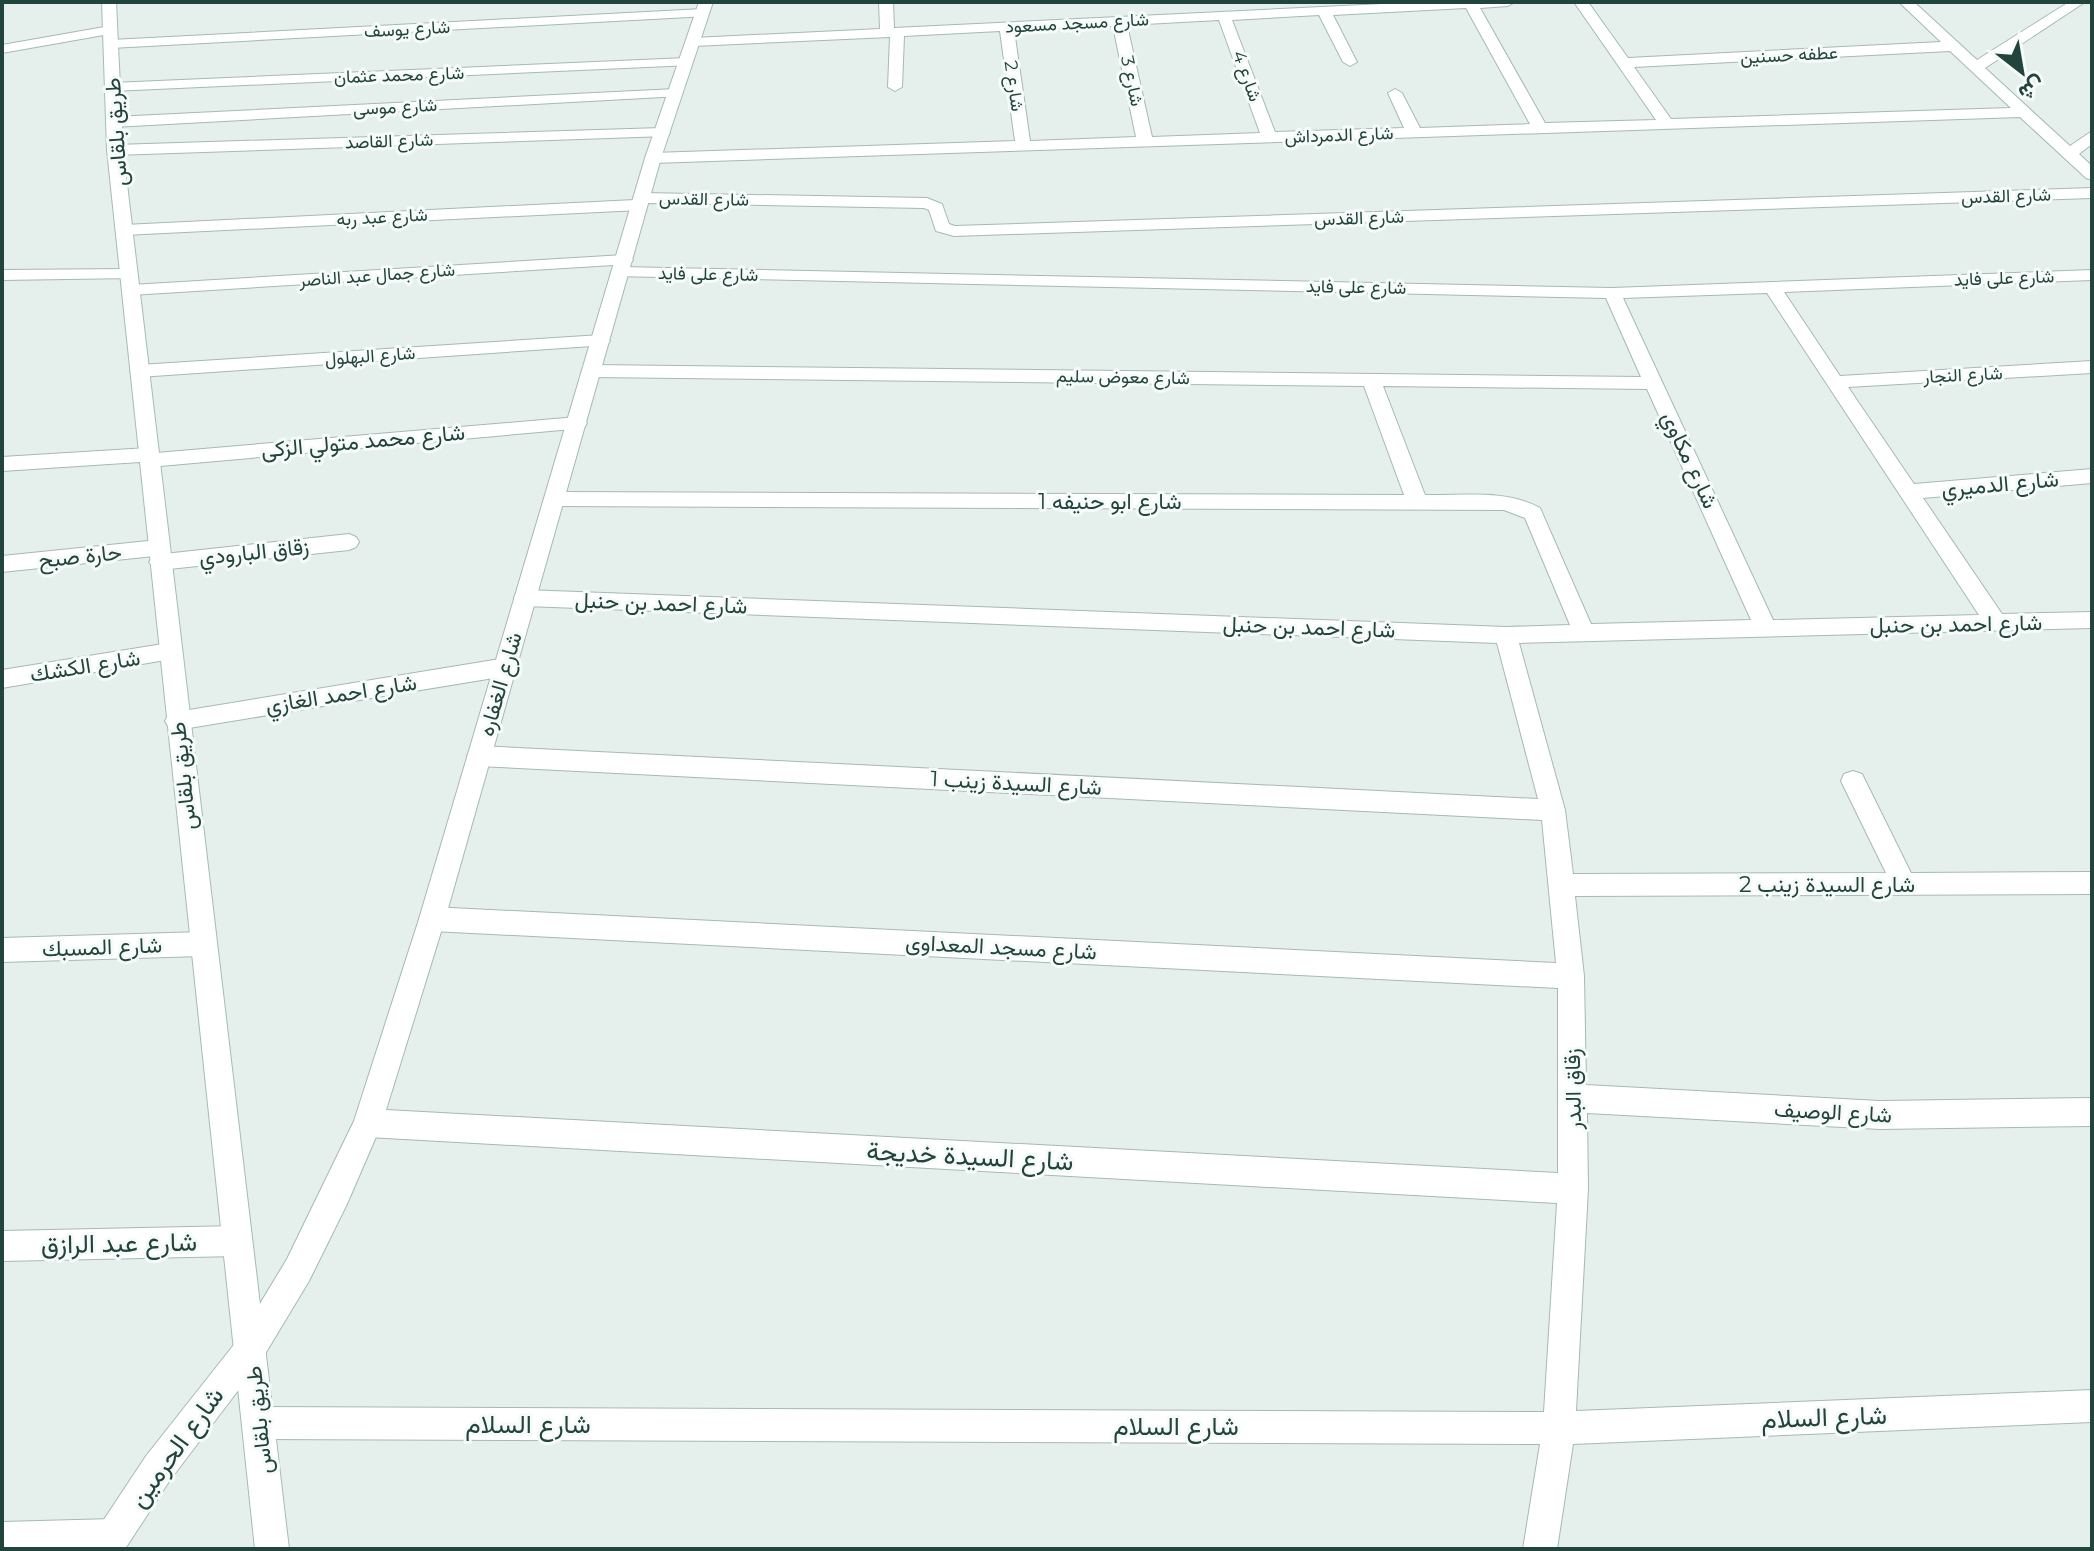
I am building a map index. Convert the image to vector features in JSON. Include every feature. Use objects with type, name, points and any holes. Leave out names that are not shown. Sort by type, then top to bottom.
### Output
[{"type":"street","name":"طريق بلقاس","points":[[109,2],[115,150],[272,1549]]},
{"type":"street","points":[[886,2],[892,32],[895,87]]},
{"type":"street","name":"شارع مسجد مسعود","points":[[690,52],[892,32],[1508,2]]},
{"type":"street","points":[[1581,2],[1667,124]]},
{"type":"street","points":[[1906,2],[2092,175]]},
{"type":"street","points":[[1976,67],[2078,2]]},
{"type":"street","points":[[1471,4],[1540,128]]},
{"type":"street","name":"شارع يوسف","points":[[2,49],[110,37],[705,8]]},
{"type":"street","name":"شارع الغفاره","points":[[251,1348],[304,1257],[368,1123],[432,919],[653,158],[705,8]]},
{"type":"street","points":[[1324,11],[1350,62]]},
{"type":"street","name":"شارع 4","points":[[1224,16],[1269,137]]},
{"type":"street","name":"شارع 3","points":[[1119,21],[1145,141]]},
{"type":"street","name":"شارع 2","points":[[1006,27],[1023,145]]},
{"type":"street","name":"عطفه حسنين","points":[[1624,63],[1954,46]]},
{"type":"street","name":"شارع محمد عثمان","points":[[112,87],[690,52]]},
{"type":"street","name":"شارع موسى","points":[[114,122],[676,93]]},
{"type":"street","points":[[1395,93],[1414,132]]},
{"type":"street","name":"شارع الدمرداش","points":[[653,158],[2024,112]]},
{"type":"street","name":"شارع القاصد","points":[[115,150],[662,133]]},
{"type":"street","points":[[2070,154],[2092,136]]},
{"type":"street","name":"شارع القدس","points":[[641,202],[927,203],[936,207],[942,227],[954,231],[2092,193]]},
{"type":"street","name":"شارع عبد ربه","points":[[124,230],[641,202]]},
{"type":"street","name":"شارع جمال عبد الناصر","points":[[2,275],[130,282],[622,266]]},
{"type":"street","name":"شارع على فايد","points":[[622,266],[1612,293],[2092,275]]},
{"type":"street","points":[[1771,286],[1996,623]]},
{"type":"street","name":"شارع مكاوي","points":[[1612,293],[1766,628]]},
{"type":"street","name":"شارع البهلول","points":[[139,371],[601,341]]},
{"type":"street","name":"شارع النجار","points":[[1835,382],[2092,367]]},
{"type":"street","name":"شارع معوض سليم","points":[[592,371],[1654,383]]},
{"type":"street","points":[[1371,379],[1417,502]]},
{"type":"street","name":"شارع محمد متولي الزكى","points":[[2,464],[149,458],[577,423]]},
{"type":"street","name":"شارع الدميري","points":[[1908,492],[2092,476]]},
{"type":"street","name":"شارع ابو حنيفه 1","points":[[554,499],[1504,503],[1533,513],[1584,633]]},
{"type":"street","name":"زقاق البارودي","points":[[159,555],[349,542]]},
{"type":"street","name":"حارة صبح","points":[[2,564],[159,555]]},
{"type":"street","name":"شارع احمد بن حنبل","points":[[525,598],[1506,635],[2092,620]]},
{"type":"street","name":"زقاق البدر","points":[[1506,635],[1553,810],[1571,976],[1573,1189],[1559,1428],[1540,1549]]},
{"type":"street","name":"شارع الكشك","points":[[2,679],[169,652]]},
{"type":"street","name":"شارع احمد الغازي","points":[[177,721],[506,667]]},
{"type":"street","name":"شارع السيدة زينب 1","points":[[479,756],[1553,810]]},
{"type":"street","points":[[1853,781],[1904,884]]},
{"type":"street","name":"شارع السيدة زينب 2","points":[[1563,885],[2092,883]]},
{"type":"street","name":"شارع مسجد المعداوى","points":[[432,919],[1571,976]]},
{"type":"street","name":"شارع المسبك","points":[[2,950],[202,944]]},
{"type":"street","name":"شارع الوصيف","points":[[1574,1098],[1880,1115],[2092,1112]]},
{"type":"street","name":"شارع السيدة خديجة","points":[[368,1123],[1573,1189]]},
{"type":"street","name":"شارع عبد الرازق","points":[[2,1246],[237,1241]]},
{"type":"street","name":"شارع الحرمين","points":[[111,1543],[176,1443],[251,1348]]},
{"type":"street","name":"شارع السلام","points":[[260,1423],[1559,1428],[2092,1406]]},
{"type":"street","points":[[2,1539],[111,1543]]}]
